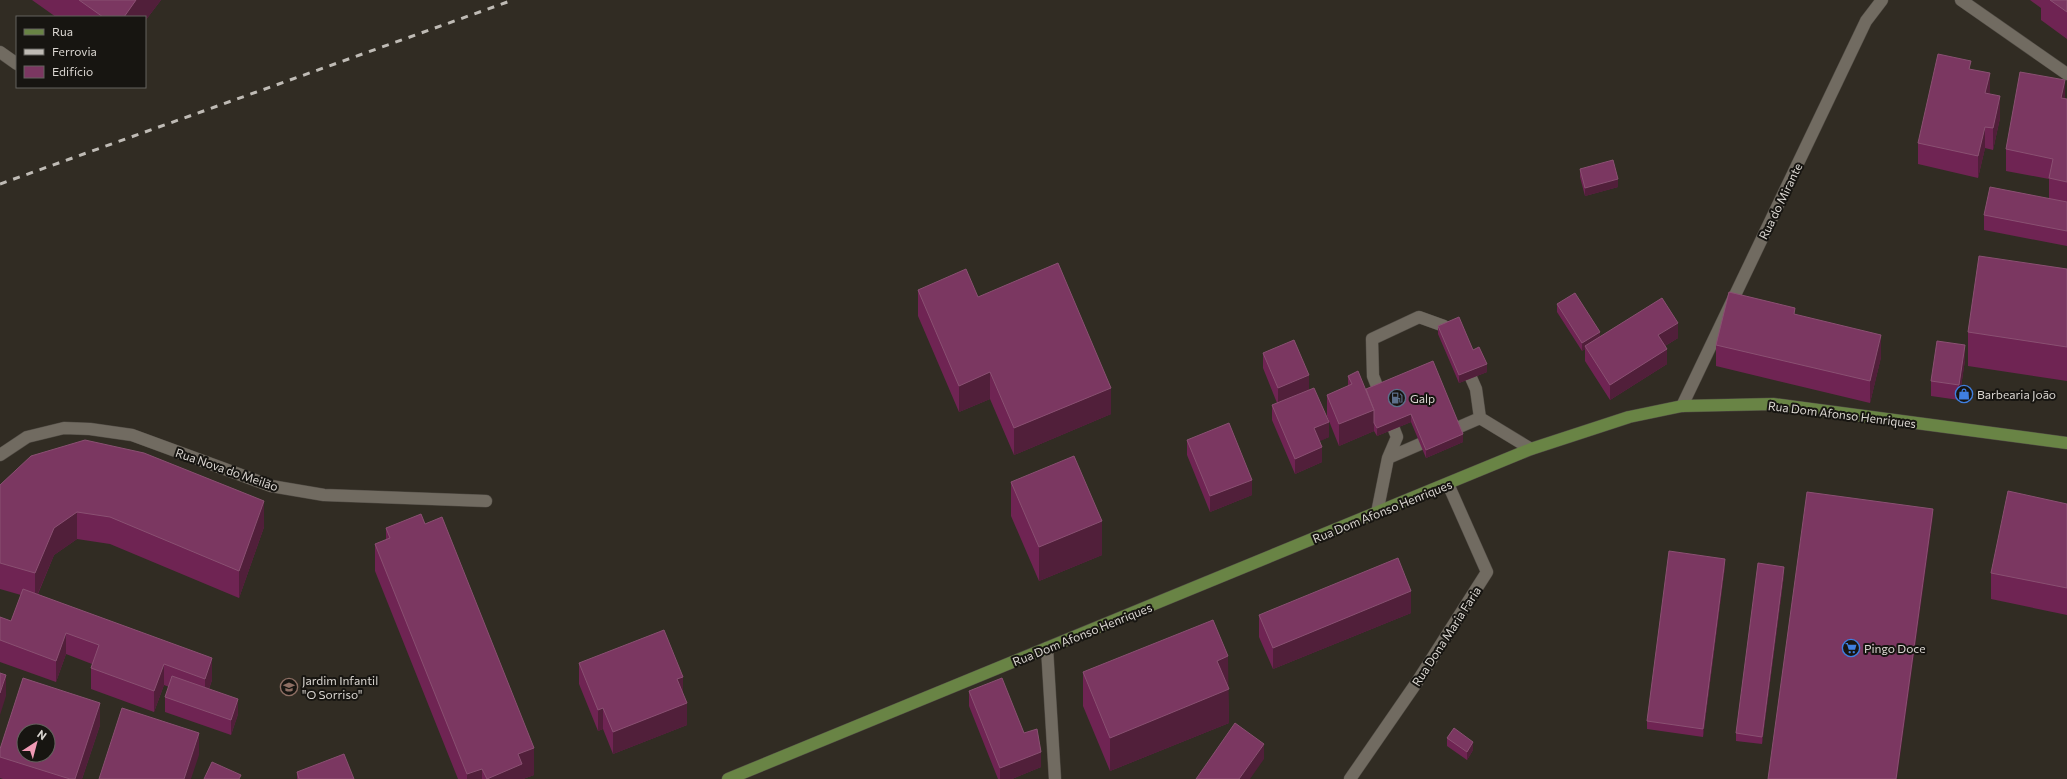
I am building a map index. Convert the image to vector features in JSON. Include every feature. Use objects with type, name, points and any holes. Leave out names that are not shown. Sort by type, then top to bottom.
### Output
[{"type":"main road","name":"Rua Dom Afonso Henriques","points":[[728,779],[1531,449],[1629,417],[1682,406],[1773,404],[2067,443]]},
{"type":"street","name":"Rua do Mirante","points":[[1682,406],[1866,21],[1882,0]]},
{"type":"street","points":[[1961,0],[2067,74]]},
{"type":"street","points":[[0,52],[16,63]]},
{"type":"street","points":[[1377,513],[1388,458],[1397,437],[1373,376],[1372,339],[1419,317],[1444,326],[1458,350],[1476,389],[1480,418]]},
{"type":"street","points":[[1480,418],[1531,449]]},
{"type":"street","points":[[1388,458],[1480,418]]},
{"type":"street","name":"Rua Nova do Meilão","points":[[0,455],[27,436],[64,428],[90,429],[132,435],[278,487],[324,495],[486,501]]},
{"type":"street","name":"Rua Dona Maria Faria","points":[[1350,779],[1417,682],[1488,572],[1448,484]]},
{"type":"street","points":[[1047,648],[1055,779]]},
{"type":"building","points":[[79,0],[136,0],[125,16],[102,16]]},
{"type":"building","points":[[2050,0],[2067,0],[2067,12]]},
{"type":"building","points":[[1938,54],[1971,61],[1969,69],[1990,73],[1985,93],[2000,96],[1993,128],[1985,127],[1978,156],[1918,143]]},
{"type":"building","points":[[2020,72],[2065,80],[2061,98],[2067,99],[2067,182],[2049,178],[2053,159],[2006,149]]},
{"type":"building","points":[[1613,160],[1618,179],[1585,188],[1580,169]]},
{"type":"building","points":[[1990,187],[2067,202],[2067,231],[1984,215]]},
{"type":"building","points":[[1979,256],[2067,269],[2067,347],[1968,332]]},
{"type":"building","points":[[1058,263],[1111,388],[1014,428],[990,372],[959,386],[918,290],[966,269],[978,297]]},
{"type":"building","points":[[1729,292],[1795,308],[1794,314],[1881,335],[1870,381],[1716,345]]},
{"type":"building","points":[[1575,293],[1600,332],[1582,343],[1557,304]]},
{"type":"building","points":[[1662,298],[1678,323],[1658,335],[1667,349],[1610,385],[1585,346]]},
{"type":"building","points":[[1459,317],[1473,350],[1479,347],[1487,364],[1459,375],[1438,326]]},
{"type":"building","points":[[1294,340],[1309,375],[1278,388],[1263,353]]},
{"type":"building","points":[[1937,341],[1965,345],[1959,385],[1931,381]]},
{"type":"building","points":[[1433,361],[1463,434],[1426,450],[1411,414],[1377,428],[1374,423],[1374,410],[1366,389]]},
{"type":"building","points":[[1358,371],[1374,410],[1339,424],[1327,395],[1352,384],[1348,376]]},
{"type":"building","points":[[1314,388],[1329,422],[1314,428],[1322,447],[1295,459],[1272,405]]},
{"type":"building","points":[[1229,423],[1252,480],[1210,496],[1187,440]]},
{"type":"building","points":[[85,440],[144,453],[264,501],[239,571],[110,517],[77,512],[54,528],[35,573],[0,563],[0,485],[31,456]]},
{"type":"building","points":[[1074,456],[1102,521],[1039,547],[1011,482]]},
{"type":"building","points":[[2008,491],[2067,504],[2067,588],[1991,573]]},
{"type":"building","name":"Pingo Doce","points":[[1807,492],[1933,509],[1896,779],[1768,779]]},
{"type":"building","points":[[421,514],[425,524],[442,517],[534,748],[518,754],[522,764],[487,779],[482,769],[467,774],[375,544],[390,538],[386,528]]},
{"type":"building","points":[[1669,551],[1725,559],[1703,729],[1647,721]]},
{"type":"building","points":[[1398,558],[1411,591],[1273,648],[1259,615]]},
{"type":"building","points":[[1758,563],[1784,567],[1762,737],[1736,733]]},
{"type":"building","points":[[23,589],[212,658],[205,679],[164,664],[154,691],[91,668],[99,645],[66,633],[56,661],[0,640],[0,617],[11,621]]},
{"type":"building","points":[[1213,620],[1228,656],[1217,661],[1229,689],[1110,738],[1083,672]]},
{"type":"building","points":[[664,630],[683,677],[677,679],[687,703],[613,732],[603,708],[598,710],[579,663]]},
{"type":"building","points":[[0,673],[6,675],[0,693]]},
{"type":"building","points":[[172,676],[238,699],[231,720],[165,697]]},
{"type":"building","points":[[23,678],[100,703],[75,779],[70,779],[19,763],[56,763],[56,723],[16,723],[16,762],[0,757],[0,749]]},
{"type":"building","points":[[1002,678],[1024,733],[1037,729],[1041,752],[1000,768],[969,691]]},
{"type":"building","points":[[122,708],[199,733],[184,779],[99,779]]},
{"type":"building","points":[[1235,723],[1264,744],[1239,779],[1196,779]]},
{"type":"building","points":[[1454,728],[1473,742],[1467,752],[1447,738]]},
{"type":"building","points":[[344,754],[354,779],[299,779],[297,772]]},
{"type":"building","points":[[212,762],[241,775],[239,779],[204,779]]},
{"type":"railway","points":[[0,184],[513,0]]},
{"type":"place","name":"Barbearia João","points":[[1964,394]]},
{"type":"place","name":"Galp","points":[[1397,398]]},
{"type":"place","name":"Pingo Doce","points":[[1851,648]]},
{"type":"place","name":"Jardim Infantil \"O Sorriso\"","points":[[289,687]]}]
